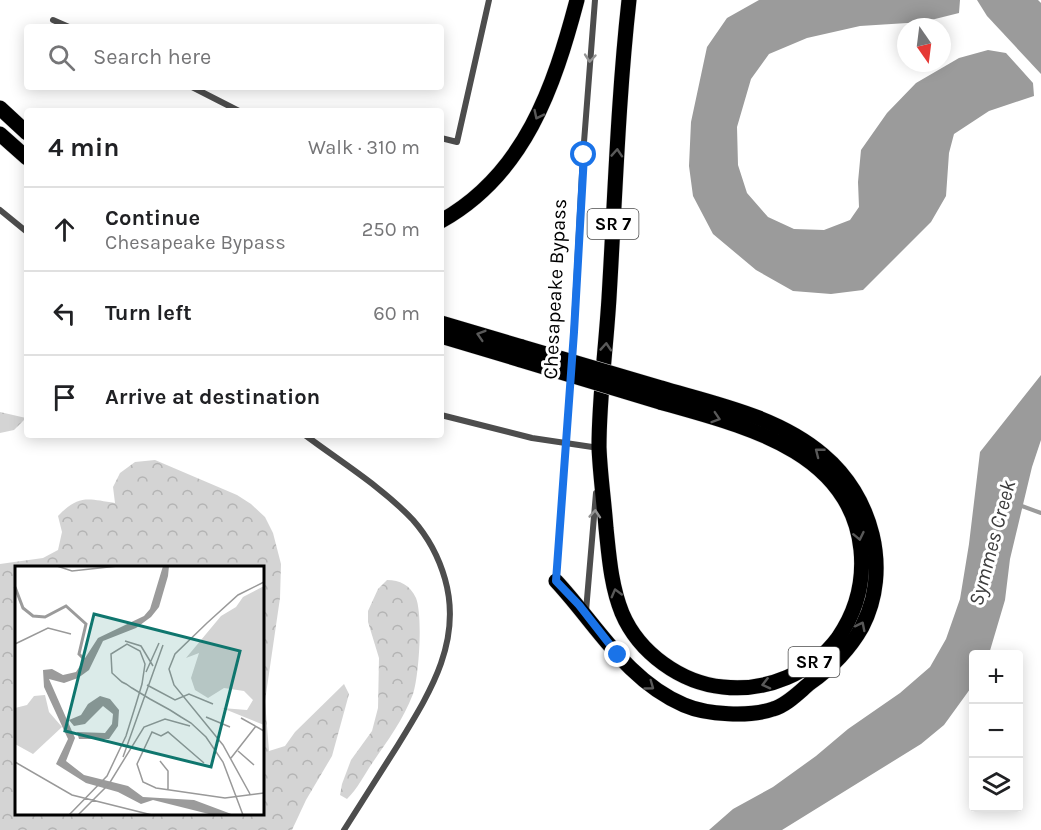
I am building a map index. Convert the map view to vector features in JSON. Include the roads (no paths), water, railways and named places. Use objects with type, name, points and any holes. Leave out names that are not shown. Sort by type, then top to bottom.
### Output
[{"type":"main road","points":[[444,219],[467,203],[499,173],[535,123],[553,81],[577,0]]},
{"type":"main road","name":"SR 7","points":[[444,337],[521,353],[661,395],[779,443],[809,460],[831,480],[840,492],[856,523],[860,540],[862,573],[853,611],[845,628],[832,646],[818,659],[785,679],[767,685],[726,688],[704,684],[684,676],[650,652],[638,639],[623,614],[614,583],[609,552],[599,448],[615,194],[629,0]]},
{"type":"main road","points":[[0,108],[24,131]]},
{"type":"main road","points":[[0,134],[24,155]]},
{"type":"main road","points":[[444,324],[521,353]]},
{"type":"main road","points":[[556,581],[586,614],[632,672],[657,692],[704,711],[738,713],[775,709],[837,661],[862,626],[875,590],[876,570],[872,534],[859,498],[839,469],[806,442],[762,420],[661,395]]},
{"type":"street","points":[[444,139],[458,142],[489,0]]},
{"type":"street","name":"Chesapeake Bypass","points":[[556,581],[567,445],[584,144],[595,0]]},
{"type":"street","points":[[53,20],[62,24]]},
{"type":"street","points":[[198,90],[233,108]]},
{"type":"street","points":[[0,210],[24,230]]},
{"type":"street","points":[[444,416],[532,438],[599,448],[586,614]]},
{"type":"street","points":[[309,438],[384,493],[413,519],[435,551],[447,588],[450,607],[448,645],[427,698],[344,830]]},
{"type":"water","points":[[759,0],[960,0],[959,13],[939,18],[897,18],[897,24],[860,26],[807,38],[769,54],[751,79],[737,127],[738,165],[747,193],[768,217],[794,229],[824,230],[850,220],[859,207],[858,182],[861,150],[887,113],[916,83],[935,72],[951,72],[951,63],[959,58],[988,50],[1006,53],[1033,83],[1034,96],[989,111],[954,134],[949,153],[946,196],[931,222],[863,290],[831,294],[793,291],[756,270],[713,234],[693,196],[689,166],[691,122],[707,47],[727,18]]},
{"type":"water","points":[[977,0],[1038,0],[1041,3],[1041,74],[987,16]]},
{"type":"water","name":"Symmes Creek","points":[[1041,375],[1041,440],[1032,467],[1010,559],[1005,600],[990,650],[969,650],[969,691],[944,725],[921,744],[782,830],[709,830],[733,809],[773,787],[816,756],[848,729],[900,693],[930,667],[946,639],[960,599],[980,452]]},
{"type":"waterway","name":"Symmes Creek","points":[[1019,505],[1041,513]]}]
